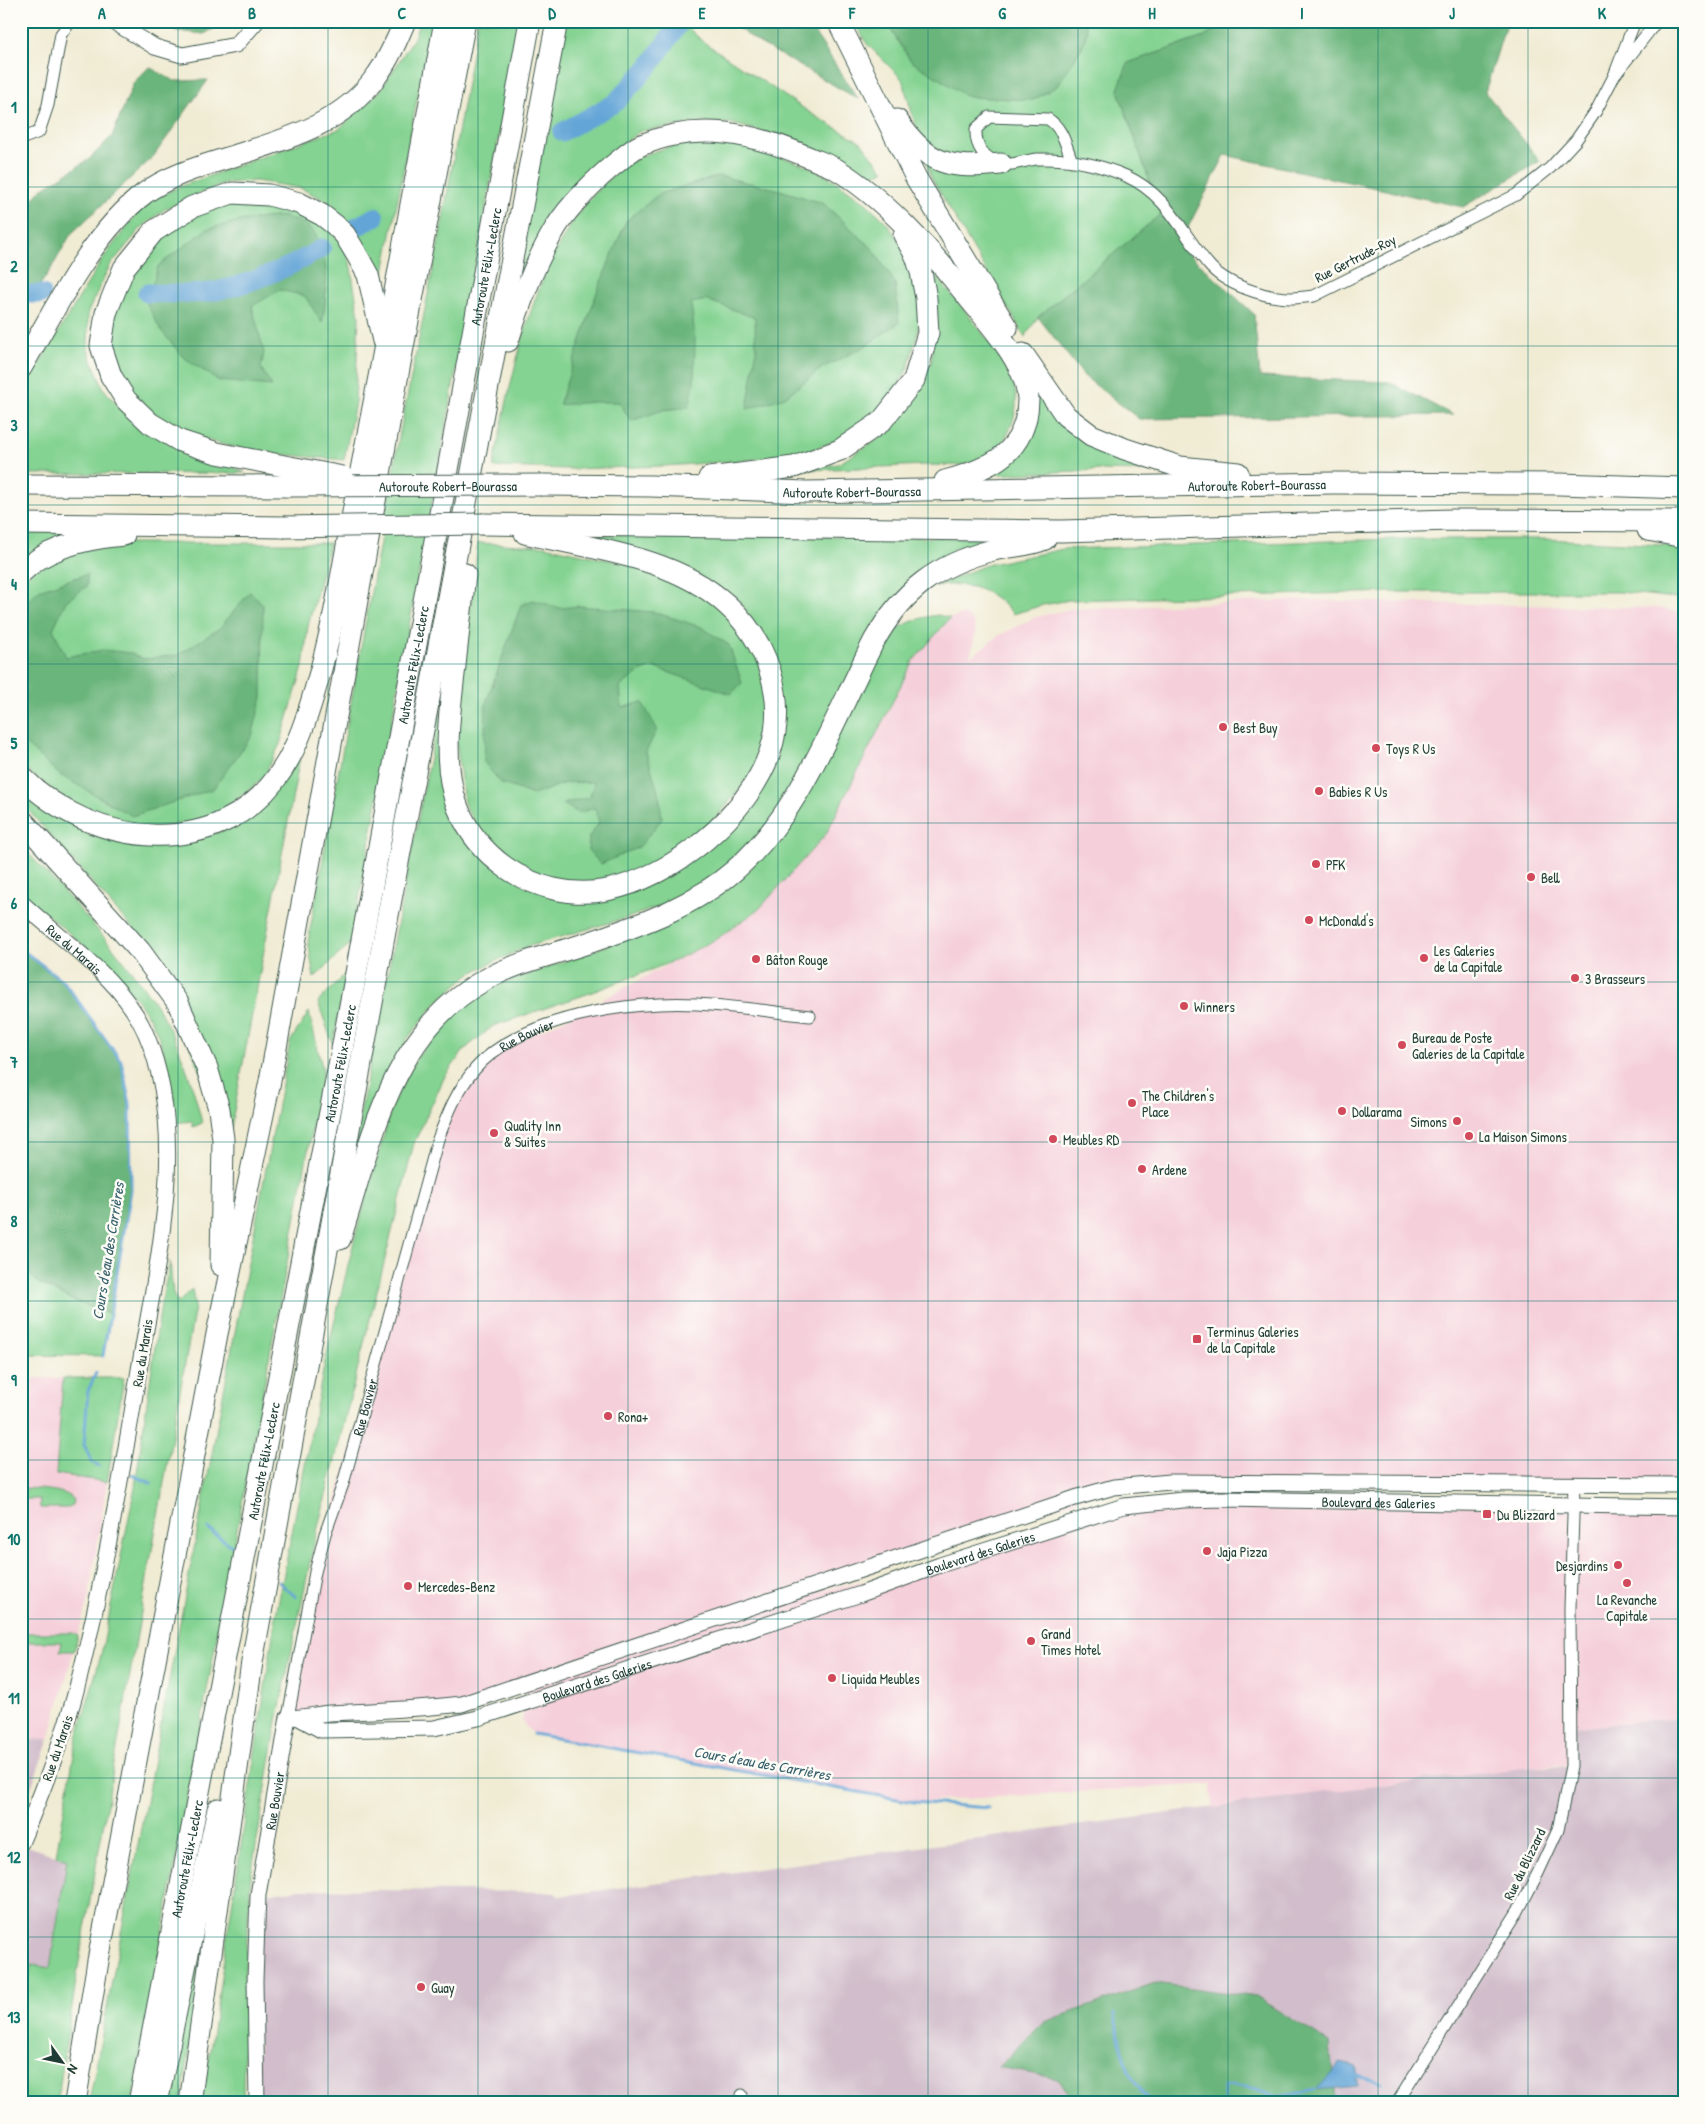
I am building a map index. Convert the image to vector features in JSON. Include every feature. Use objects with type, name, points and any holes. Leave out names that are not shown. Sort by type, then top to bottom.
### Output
[{"type":"highway","points":[[21,368],[77,273],[121,213],[146,192],[173,177],[309,130],[341,111],[376,78],[405,21]]},
{"type":"highway","points":[[21,776],[36,791],[74,814],[111,830],[144,835],[179,835],[222,824],[256,802],[282,770],[305,724],[326,655],[385,347],[444,21]]},
{"type":"highway","points":[[75,2103],[98,1961],[217,1334],[270,1081],[400,363],[465,21]]},
{"type":"highway","name":"Autoroute Félix-Leclerc","points":[[139,2103],[341,1055],[530,21]]},
{"type":"highway","points":[[190,2103],[252,1662],[314,1320],[557,21]]},
{"type":"highway","points":[[838,21],[916,178],[1029,363],[1066,416],[1091,435],[1125,449],[1180,467],[1333,483]]},
{"type":"highway","points":[[852,49],[912,141],[941,162],[955,166],[972,167],[1002,164]]},
{"type":"highway","points":[[480,427],[521,300],[557,226],[597,177],[639,146],[684,132],[739,134],[784,146],[836,169],[866,191],[921,242],[947,271],[994,330],[1017,364],[1024,380],[1028,397],[1027,413],[1020,433],[1013,445],[999,460],[970,474],[914,489]]},
{"type":"highway","points":[[289,476],[180,441],[150,423],[126,400],[111,376],[101,346],[106,313],[124,268],[154,231],[192,207],[232,193],[269,195],[299,204],[322,215],[345,235],[368,275],[385,347]]},
{"type":"highway","points":[[651,486],[794,467],[840,450],[881,422],[914,380],[928,333],[926,298],[921,272],[916,256],[892,215]]},
{"type":"highway","points":[[21,485],[289,476]]},
{"type":"highway","name":"Autoroute Robert-Bourassa","points":[[289,476],[392,487],[651,486],[806,492],[1333,483],[1549,484],[1684,488]]},
{"type":"highway","points":[[1659,487],[1684,483]]},
{"type":"highway","points":[[21,524],[283,527],[483,524],[535,530],[1061,531],[1453,520],[1684,521]]},
{"type":"highway","points":[[1599,520],[1684,537]]},
{"type":"highway","points":[[21,573],[28,566],[66,545],[120,535],[234,526]]},
{"type":"highway","points":[[459,541],[466,572],[448,727],[452,786],[458,808],[472,834],[489,855],[519,876],[554,890],[579,892],[606,890],[630,883],[659,870],[685,854],[710,836],[747,796],[760,775],[776,726],[776,697],[773,677],[763,650],[749,628],[726,603],[706,590],[675,572],[640,559],[535,530]]},
{"type":"highway","points":[[314,1320],[383,1105],[396,1073],[430,1023],[448,1004],[484,980],[507,970],[639,924],[689,902],[713,887],[736,869],[769,835],[791,805],[887,618],[914,589],[937,572],[963,559],[994,550],[1041,541],[1061,531]]},
{"type":"highway","points":[[270,1081],[325,686],[326,655]]},
{"type":"highway","points":[[21,819],[140,951],[178,1003],[207,1068],[219,1109],[223,1139],[223,1228],[217,1334]]},
{"type":"highway","points":[[157,2103],[232,1739],[252,1662]]},
{"type":"street","points":[[21,138],[39,132],[48,105],[61,34],[71,21]]},
{"type":"street","points":[[112,21],[155,46],[182,55],[236,45],[257,21]]},
{"type":"street","name":"Rue Gertrude-Roy","points":[[1002,164],[1037,159],[1072,161],[1099,166],[1127,176],[1148,188],[1176,218],[1209,266],[1231,282],[1259,294],[1291,298],[1314,296],[1516,195],[1550,168],[1576,140],[1596,112],[1614,76],[1635,21]]},
{"type":"street","name":"Rue Gertrude-Roy","points":[[1614,76],[1657,21]]},
{"type":"street","points":[[1002,164],[986,157],[975,139],[976,129],[989,117],[1048,119],[1055,123],[1061,132],[1072,161]]},
{"type":"street","name":"Rue du Marais","points":[[21,902],[106,977],[125,999],[146,1034],[161,1081],[167,1126],[168,1179],[119,1494],[91,1628],[65,1728],[38,1805],[21,1843]]},
{"type":"street","name":"Rue Bouvier","points":[[257,2103],[255,1980],[258,1895],[294,1718],[315,1572],[325,1534],[343,1484],[438,1139],[452,1102],[462,1084],[476,1068],[492,1052],[512,1039],[538,1028],[613,1009],[642,1005],[697,1004],[810,1016]]},
{"type":"street","name":"Boulevard des Galeries","points":[[294,1718],[321,1714],[405,1710],[462,1704],[1075,1498],[1114,1487],[1170,1482],[1684,1485]]},
{"type":"street","name":"Rue du Blizzard","points":[[1397,2103],[1518,1911],[1558,1830],[1571,1766],[1570,1608],[1574,1485]]},
{"type":"street","name":"Boulevard des Galeries","points":[[294,1718],[321,1730],[434,1728],[478,1718],[861,1594],[940,1565],[1124,1506],[1183,1500],[1224,1499],[1684,1507]]},
{"type":"shaded area","points":[[1298,600],[1658,608],[1684,613],[1684,1485],[1114,1487],[816,1592],[940,1565],[1124,1506],[1684,1506],[1684,1718],[1593,1726],[1573,1725],[1574,1763],[1391,1784],[1212,1809],[1211,1784],[914,1802],[533,1734],[522,1722],[527,1691],[462,1704],[288,1717],[315,1572],[452,1102],[492,1052],[562,1021],[718,938],[826,834],[913,661],[950,618],[965,614],[973,622],[976,631],[970,657],[998,636],[1033,618],[1070,609]]},
{"type":"shaded area","points":[[21,1378],[63,1378],[56,1474],[107,1482],[89,1595],[49,1739],[21,1740]]},
{"type":"shaded area","points":[[1684,1718],[1684,2103],[258,2103],[258,1895],[299,1889],[553,1892],[559,1896],[1310,1794],[1524,1768],[1571,1766],[1571,1725],[1593,1726]]},
{"type":"shaded area","points":[[49,1739],[21,1815],[21,1740]]},
{"type":"shaded area","points":[[21,1844],[67,1860],[50,1968],[31,1965],[21,2022]]},
{"type":"green space","points":[[169,21],[228,21],[204,34],[176,31]]},
{"type":"green space","points":[[420,21],[432,21],[381,287],[374,263],[344,219],[329,202],[300,188],[256,181],[224,183],[165,209],[141,228],[109,267],[88,312],[88,350],[103,388],[124,413],[180,450],[213,457],[245,473],[21,474],[21,394],[103,258],[145,203],[179,187],[339,129],[380,91],[414,38]]},
{"type":"green space","points":[[478,21],[520,21],[351,943],[314,978],[308,941],[400,432],[439,240]]},
{"type":"green space","points":[[563,21],[681,21],[702,41],[815,116],[861,142],[884,171],[863,179],[804,143],[730,123],[697,123],[640,131],[601,162],[564,197],[538,241],[515,291]]},
{"type":"green space","points":[[728,21],[807,21],[858,99],[758,42]]},
{"type":"green space","points":[[854,21],[885,21],[911,61],[1033,100],[1057,86],[1082,47],[1087,32],[1085,21],[1224,21],[1225,25],[1201,38],[1128,63],[1118,90],[1161,214],[1038,317],[1025,337],[931,177],[902,79],[867,44]]},
{"type":"green space","points":[[885,21],[1085,21],[1087,32],[1082,47],[1057,86],[1033,100],[968,97],[911,61]]},
{"type":"green space","points":[[1224,21],[1507,21],[1485,92],[1540,161],[1463,207],[1225,155],[1179,245],[1254,314],[1260,377],[1389,382],[1453,415],[1139,419],[1084,376],[1038,317],[1161,214],[1118,90],[1128,63],[1201,38],[1225,25]]},
{"type":"green space","points":[[149,67],[174,81],[208,80],[153,157],[71,234],[51,269],[21,313],[21,214],[40,190],[88,160],[112,136],[134,82]]},
{"type":"green space","points":[[694,142],[720,142],[755,148],[805,165],[834,180],[867,204],[886,222],[903,247],[921,304],[918,331],[908,368],[893,394],[877,414],[854,434],[800,454],[665,466],[571,469],[493,467],[511,385],[536,298],[553,257],[574,219],[601,187],[633,161],[655,151]]},
{"type":"green space","points":[[719,176],[776,189],[823,203],[872,248],[895,283],[899,323],[862,348],[822,368],[785,397],[747,409],[756,354],[755,318],[707,300],[691,303],[695,338],[694,384],[689,407],[663,410],[631,421],[619,402],[559,405],[598,289],[626,221],[659,194]]},
{"type":"green space","points":[[229,201],[258,202],[310,217],[341,240],[350,262],[359,316],[355,402],[344,460],[255,451],[233,447],[191,434],[171,425],[156,415],[132,392],[120,375],[113,349],[116,312],[121,294],[139,261],[151,246],[172,228],[187,219]]},
{"type":"green space","points":[[285,216],[310,228],[322,248],[325,260],[326,287],[322,323],[305,296],[280,290],[252,306],[264,352],[261,368],[272,386],[219,381],[183,357],[160,329],[147,304],[158,266],[207,229],[244,220]]},
{"type":"green space","points":[[929,267],[987,339],[1013,384],[1016,394],[1016,406],[1010,430],[1004,441],[987,457],[964,465],[799,470],[838,464],[877,440],[896,422],[917,391],[931,364],[935,324]]},
{"type":"green space","points":[[1037,393],[1060,424],[1152,466],[1152,471],[1101,470],[986,475]]},
{"type":"green space","points":[[21,530],[98,530],[21,562]]},
{"type":"green space","points":[[585,534],[990,538],[954,549],[913,578],[777,816],[729,864],[681,898],[633,916],[526,947],[479,969],[469,974],[437,1002],[407,1039],[344,1196],[439,712],[442,712],[453,816],[556,897],[664,877],[777,756],[770,646],[736,597],[679,565]]},
{"type":"green space","points":[[1399,539],[1544,539],[1684,546],[1684,599],[1620,592],[1396,592],[1069,600],[1013,614],[996,598],[978,589],[958,585],[935,586],[986,565],[1063,549]]},
{"type":"green space","points":[[131,543],[330,543],[308,626],[303,667],[280,744],[263,778],[214,818],[148,829],[80,810],[21,766],[21,581],[32,571],[44,564],[72,553]]},
{"type":"green space","points":[[478,543],[545,546],[631,565],[696,591],[727,613],[757,656],[772,716],[756,768],[709,827],[667,858],[637,873],[594,885],[559,884],[530,875],[482,839],[464,803],[455,732]]},
{"type":"green space","points":[[87,574],[87,586],[66,601],[53,629],[66,657],[103,650],[130,653],[144,659],[178,655],[220,628],[250,592],[263,604],[262,697],[252,736],[213,789],[132,816],[60,775],[21,740],[21,607],[39,590]]},
{"type":"green space","points":[[533,600],[560,608],[579,606],[654,612],[701,627],[729,645],[742,683],[731,694],[653,667],[639,672],[620,687],[622,708],[642,702],[657,729],[646,752],[659,795],[662,819],[639,847],[601,864],[588,850],[589,837],[599,823],[595,808],[578,813],[563,804],[590,797],[594,782],[565,783],[533,795],[501,783],[484,762],[486,703],[521,605]]},
{"type":"green space","points":[[938,615],[950,618],[913,661],[826,834],[759,909],[718,938],[674,961],[587,994],[493,1026],[465,1049],[445,1076],[414,1143],[314,1543],[277,1721],[251,1876],[245,1969],[243,2103],[202,2103],[276,1615],[325,1361],[354,1241],[393,1103],[416,1059],[455,1011],[487,989],[601,948],[750,869],[883,642],[908,623]]},
{"type":"green space","points":[[300,757],[229,1138],[147,945],[21,802],[21,786],[56,813],[201,838],[237,826],[260,810]]},
{"type":"green space","points":[[21,845],[106,939],[152,999],[169,1028],[183,1059],[202,1123],[193,1127],[192,1121],[175,1123],[168,1070],[160,1040],[150,1019],[136,998],[100,960],[21,893]]},
{"type":"green space","points":[[21,949],[64,982],[121,1061],[130,1104],[131,1190],[111,1314],[72,1300],[37,1282],[21,1263]]},
{"type":"green space","points":[[346,973],[333,1045],[318,1002]]},
{"type":"green space","points":[[309,1012],[323,1071],[132,2103],[89,2103],[290,1042]]},
{"type":"green space","points":[[170,1262],[173,1294],[178,1303],[192,1289],[195,1307],[78,1968],[57,2103],[21,2103],[21,2022],[31,1965],[50,1968],[67,1860],[56,1856],[77,1738],[101,1655],[135,1487],[161,1304]]},
{"type":"green space","points":[[21,1263],[37,1282],[72,1300],[111,1314],[103,1356],[21,1355]]},
{"type":"green space","points":[[63,1378],[124,1378],[107,1482],[56,1474]]},
{"type":"green space","points":[[21,1488],[64,1493],[73,1499],[72,1505],[69,1508],[40,1508],[40,1499],[21,1499]]},
{"type":"green space","points":[[21,1633],[72,1633],[78,1636],[74,1651],[60,1651],[62,1642],[21,1642]]},
{"type":"green space","points":[[214,1889],[181,2103],[166,2103]]},
{"type":"green space","points":[[1155,1983],[1256,1997],[1330,2043],[1335,2103],[1075,2103],[1059,2079],[998,2067],[1044,2022]]},
{"type":"water","points":[[1341,2063],[1357,2067],[1357,2086],[1316,2090]]},
{"type":"waterway","points":[[562,132],[615,103],[650,65],[681,21]]},
{"type":"waterway","points":[[356,227],[375,217]]},
{"type":"waterway","points":[[147,293],[197,294],[234,287],[281,270],[322,248]]},
{"type":"waterway","points":[[21,294],[42,294]]},
{"type":"waterway","name":"Cours d'eau des Carrières","points":[[21,949],[64,982],[121,1061],[130,1104],[131,1190],[103,1356]]},
{"type":"waterway","name":"Cours d'eau des Carrières","points":[[96,1373],[88,1391],[84,1445],[92,1462],[99,1466]]},
{"type":"waterway","name":"Cours d'eau des Carrières","points":[[132,1475],[151,1483]]},
{"type":"waterway","name":"Cours d'eau des Carrières","points":[[208,1529],[232,1546]]},
{"type":"waterway","name":"Cours d'eau des Carrières","points":[[279,1582],[296,1597]]},
{"type":"waterway","name":"Cours d'eau des Carrières","points":[[533,1734],[914,1802],[988,1808]]},
{"type":"waterway","name":"Cours d'eau des Carrières","points":[[1115,2015],[1122,2052],[1130,2073],[1135,2083],[1151,2103]]},
{"type":"waterway","points":[[1357,2076],[1382,2083]]},
{"type":"waterway","name":"Cours d'eau des Carrières","points":[[1224,2103],[1224,2086],[1246,2087],[1297,2103]]},
{"type":"waterway","points":[[1275,2097],[1316,2090]]},
{"type":"place","name":"Best Buy","points":[[1223,727]]},
{"type":"place","name":"Toys R Us","points":[[1376,748]]},
{"type":"place","name":"Babies R Us","points":[[1319,791]]},
{"type":"place","name":"PFK","points":[[1316,864]]},
{"type":"place","name":"Bell","points":[[1531,877]]},
{"type":"place","name":"McDonald's","points":[[1309,920]]},
{"type":"place","name":"Les Galeries de la Capitale","points":[[1424,958]]},
{"type":"place","name":"Bâton Rouge","points":[[756,959]]},
{"type":"place","name":"3 Brasseurs","points":[[1575,978]]},
{"type":"place","name":"Winners","points":[[1184,1006]]},
{"type":"place","name":"Bureau de Poste Galeries de la Capitale","points":[[1402,1045]]},
{"type":"place","name":"The Children's Place","points":[[1132,1103]]},
{"type":"place","name":"Dollarama","points":[[1342,1111]]},
{"type":"place","name":"Simons","points":[[1457,1121]]},
{"type":"place","name":"Quality Inn & Suites","points":[[494,1133]]},
{"type":"place","name":"La Maison Simons","points":[[1469,1136]]},
{"type":"place","name":"Meubles RD","points":[[1053,1139]]},
{"type":"place","name":"Ardene","points":[[1142,1169]]},
{"type":"place","name":"Terminus Galeries de la Capitale","points":[[1197,1339]]},
{"type":"place","name":"Rona+","points":[[608,1416]]},
{"type":"place","name":"Du Blizzard","points":[[1487,1514]]},
{"type":"place","name":"Jaja Pizza","points":[[1207,1551]]},
{"type":"place","name":"Desjardins","points":[[1618,1565]]},
{"type":"place","name":"La Revanche Capitale","points":[[1627,1583]]},
{"type":"place","name":"Mercedes-Benz","points":[[408,1586]]},
{"type":"place","name":"Grand Times Hotel","points":[[1031,1641]]},
{"type":"place","name":"Liquida Meubles","points":[[832,1678]]},
{"type":"place","name":"Guay","points":[[421,1987]]}]
